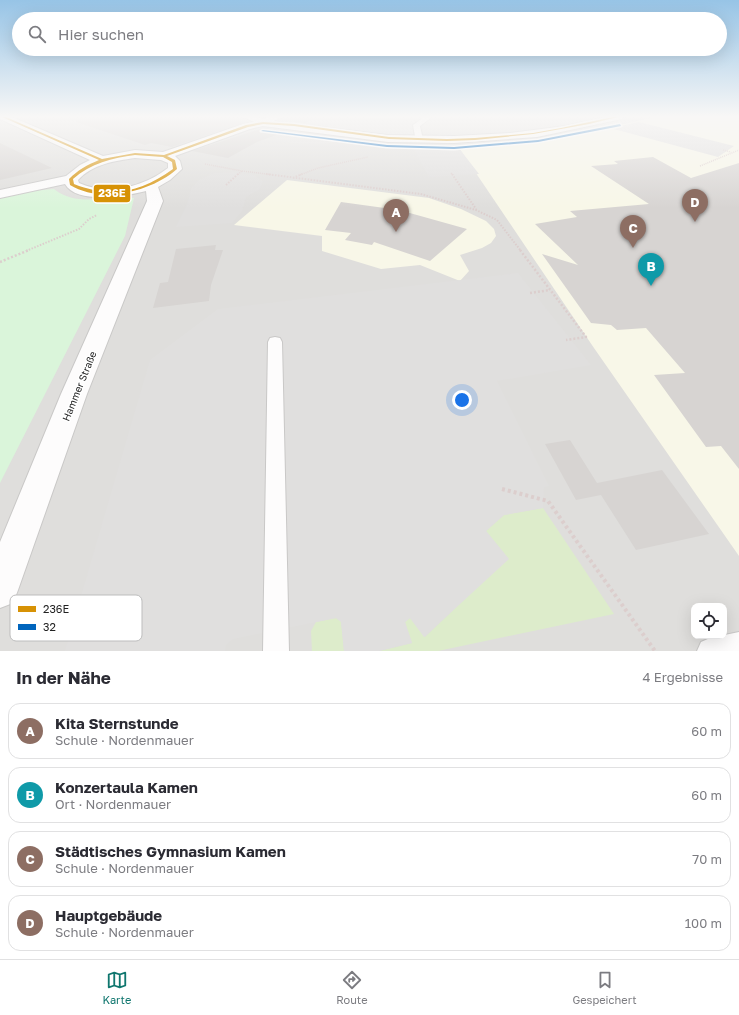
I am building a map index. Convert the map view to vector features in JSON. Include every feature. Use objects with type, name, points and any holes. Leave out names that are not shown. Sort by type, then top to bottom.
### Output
[{"type":"street","points":[[72,147],[101,160]]},
{"type":"street","points":[[164,156],[188,147]]},
{"type":"street","points":[[0,194],[71,179],[76,172],[101,160],[135,154],[164,156],[174,161],[176,169],[167,178],[148,186],[117,192],[93,193],[79,190],[72,185],[71,179]]},
{"type":"street","name":"Hammer Straße","points":[[0,590],[26,518],[117,291],[155,201],[156,195],[148,186]]},
{"type":"lane","points":[[276,342],[276,651]]},
{"type":"lane","points":[[710,651],[739,645]]},
{"type":"path","points":[[292,178],[318,168],[360,160],[372,156],[386,147]]},
{"type":"path","points":[[723,150],[732,152]]},
{"type":"path","points":[[700,166],[739,150]]},
{"type":"path","points":[[199,163],[292,178],[421,194],[476,210],[497,220],[586,337],[566,340]]},
{"type":"path","points":[[226,185],[242,171]]},
{"type":"path","points":[[451,173],[476,210]]},
{"type":"path","points":[[0,262],[78,229],[89,218],[102,213]]},
{"type":"path","points":[[530,293],[550,290]]},
{"type":"path","points":[[502,489],[548,501],[655,651]]},
{"type":"shaded area","points":[[0,147],[739,147],[739,651],[0,651]]},
{"type":"shaded area","points":[[458,147],[479,174],[429,177],[413,148]]},
{"type":"shaded area","points":[[682,147],[732,147],[718,157]]},
{"type":"shaded area","points":[[739,147],[739,556],[594,348],[459,148]]},
{"type":"shaded area","points":[[232,172],[254,175],[263,181],[260,189],[246,197],[242,211],[232,223],[176,227],[187,205],[191,189],[199,180],[215,173]]},
{"type":"shaded area","points":[[287,180],[429,198],[461,209],[486,221],[494,229],[496,236],[491,243],[482,248],[460,255],[469,271],[460,281],[420,265],[381,269],[322,251],[322,236],[234,225]]},
{"type":"shaded area","points":[[518,273],[591,365],[497,381],[549,486],[544,487],[543,508],[504,515],[486,531],[509,559],[424,637],[410,618],[405,622],[412,643],[379,651],[344,651],[341,622],[336,618],[233,639],[226,645],[225,651],[65,651],[68,641],[142,641],[142,595],[81,595],[150,360],[218,309]]},
{"type":"green space","points":[[54,189],[63,195],[73,198],[93,200],[134,198],[125,236],[0,483],[0,198],[31,191]]},
{"type":"green space","points":[[543,508],[614,614],[438,651],[379,651],[412,643],[405,622],[410,618],[425,637],[508,558],[486,531],[504,515]]},
{"type":"green space","points":[[336,618],[341,621],[344,651],[312,651],[311,631],[316,622]]},
{"type":"building","points":[[0,147],[9,147],[52,168],[0,180]]},
{"type":"building","points":[[203,147],[247,147],[228,158],[192,151]]},
{"type":"building","points":[[653,157],[691,178],[739,163],[739,469],[721,446],[706,447],[654,375],[685,373],[646,328],[617,330],[611,325],[591,323],[542,254],[578,265],[535,224],[577,217],[570,211],[649,204],[591,166],[618,164],[614,161]]},
{"type":"building","points":[[341,202],[399,210],[467,229],[430,261],[374,242],[372,245],[345,240],[351,233],[325,230]]},
{"type":"building","points":[[216,245],[215,250],[223,250],[211,285],[209,301],[153,308],[160,283],[168,282],[176,249]]},
{"type":"building","points":[[570,440],[597,483],[662,470],[709,534],[636,550],[601,495],[576,500],[545,444]]},
{"type":"transit line","name":"236E","points":[[72,147],[101,160]]},
{"type":"transit line","name":"236E","points":[[164,156],[188,147]]},
{"type":"transit line","name":"32","points":[[433,147],[461,147]]},
{"type":"transit line","name":"236E","points":[[135,154],[164,156],[174,161],[175,169],[151,184],[139,189],[125,192],[98,193],[72,185],[71,179],[92,164],[109,158],[135,154]]},
{"type":"place","name":"Hauptgebäude","points":[[695,222]]},
{"type":"place","name":"Kita Sternstunde","points":[[396,232]]},
{"type":"place","name":"Städtisches Gymnasium Kamen","points":[[633,248]]},
{"type":"place","name":"Konzertaula Kamen","points":[[651,286]]}]
